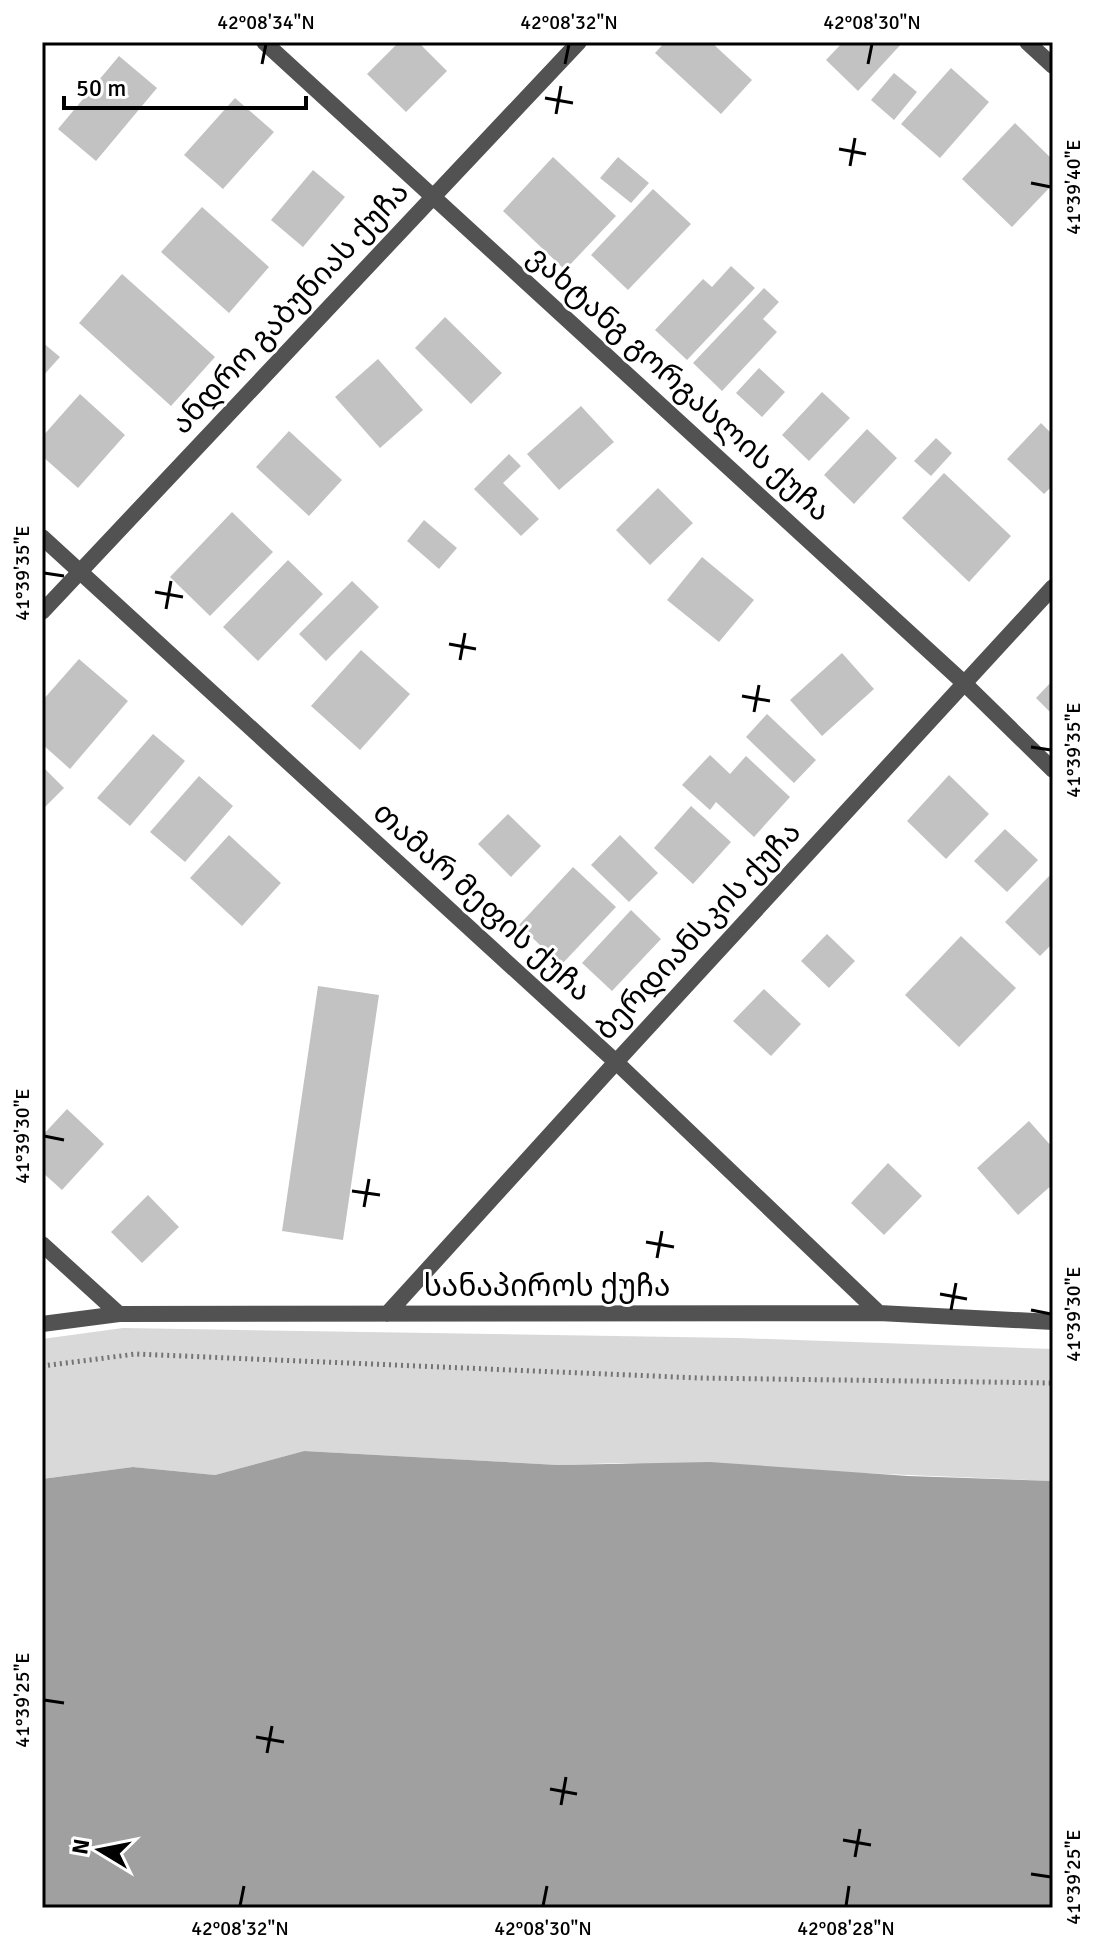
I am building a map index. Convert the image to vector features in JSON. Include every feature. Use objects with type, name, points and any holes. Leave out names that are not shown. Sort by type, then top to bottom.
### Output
[{"type":"street","name":"ვახტანგ გორგასლის ქუჩა","points":[[264,42],[964,683],[1053,770]]},
{"type":"street","name":"ანდრო გაბუნიას ქუჩა","points":[[42,612],[579,42]]},
{"type":"street","points":[[1027,42],[1053,66]]},
{"type":"street","name":"თამარ მეფის ქუჩა","points":[[42,537],[616,1062],[879,1313]]},
{"type":"street","name":"ბერდიანსკის ქუჩა","points":[[387,1314],[1053,587]]},
{"type":"street","points":[[42,1244],[119,1314]]},
{"type":"street","name":"სანაპიროს ქუჩა","points":[[42,1324],[119,1314],[879,1313],[1053,1322]]},
{"type":"path","points":[[42,1366],[136,1354],[699,1378],[1053,1383]]},
{"type":"shaded area","points":[[123,1328],[738,1338],[1053,1349],[1053,1481],[621,1463],[558,1465],[304,1451],[215,1475],[133,1467],[42,1479],[42,1339]]},
{"type":"shaded area","points":[[304,1451],[558,1465],[710,1462],[908,1476],[1053,1481],[1053,1908],[42,1908],[42,1479],[133,1467],[215,1475]]},
{"type":"building","points":[[399,42],[418,42],[447,71],[406,112],[367,74]]},
{"type":"building","points":[[665,42],[711,42],[752,80],[721,114],[655,53]]},
{"type":"building","points":[[843,42],[903,42],[858,91],[826,60]]},
{"type":"building","points":[[119,56],[157,88],[96,161],[58,129]]},
{"type":"building","points":[[951,68],[989,102],[940,158],[901,124]]},
{"type":"building","points":[[894,73],[917,92],[894,120],[871,100]]},
{"type":"building","points":[[235,98],[274,132],[223,189],[184,155]]},
{"type":"building","points":[[1015,123],[1053,160],[1053,184],[1012,227],[962,179]]},
{"type":"building","points":[[553,157],[616,216],[565,270],[503,211]]},
{"type":"building","points":[[618,157],[649,183],[631,203],[600,178]]},
{"type":"building","points":[[313,170],[345,197],[303,247],[271,220]]},
{"type":"building","points":[[653,189],[691,224],[628,290],[591,255]]},
{"type":"building","points":[[202,207],[269,267],[229,313],[161,252]]},
{"type":"building","points":[[731,266],[755,288],[687,360],[655,330],[703,279],[712,287]]},
{"type":"building","points":[[122,274],[215,357],[171,406],[79,323]]},
{"type":"building","points":[[764,288],[779,302],[763,319],[777,332],[722,391],[693,363]]},
{"type":"building","points":[[445,317],[502,373],[471,404],[415,348]]},
{"type":"building","points":[[42,342],[60,357],[42,377]]},
{"type":"building","points":[[378,359],[423,410],[380,448],[335,397]]},
{"type":"building","points":[[759,368],[785,392],[762,417],[736,393]]},
{"type":"building","points":[[822,392],[850,418],[809,461],[782,435]]},
{"type":"building","points":[[80,394],[125,435],[78,488],[42,456],[42,437]]},
{"type":"building","points":[[581,406],[614,442],[559,490],[527,454]]},
{"type":"building","points":[[1041,423],[1053,435],[1053,485],[1044,494],[1007,459]]},
{"type":"building","points":[[867,429],[897,458],[854,504],[824,475]]},
{"type":"building","points":[[289,431],[342,480],[309,516],[256,467]]},
{"type":"building","points":[[936,438],[952,453],[931,476],[914,461]]},
{"type":"building","points":[[509,454],[521,466],[503,483],[539,519],[521,536],[474,489]]},
{"type":"building","points":[[944,473],[1011,536],[969,582],[902,518]]},
{"type":"building","points":[[658,488],[693,523],[650,565],[616,530]]},
{"type":"building","points":[[232,512],[273,552],[210,616],[170,577]]},
{"type":"building","points":[[424,520],[457,548],[439,569],[407,541]]},
{"type":"building","points":[[702,557],[754,600],[719,642],[667,600]]},
{"type":"building","points":[[288,560],[323,594],[258,661],[223,627]]},
{"type":"building","points":[[352,581],[379,607],[326,661],[299,634]]},
{"type":"building","points":[[361,650],[410,694],[360,750],[311,706]]},
{"type":"building","points":[[842,653],[874,689],[822,736],[790,700]]},
{"type":"building","points":[[79,659],[128,701],[70,769],[42,744],[42,701]]},
{"type":"building","points":[[1053,680],[1053,715],[1036,698]]},
{"type":"building","points":[[767,714],[816,760],[794,783],[746,737]]},
{"type":"building","points":[[153,734],[185,761],[130,826],[97,798]]},
{"type":"building","points":[[710,755],[730,774],[746,756],[790,797],[754,837],[716,802],[710,810],[682,785]]},
{"type":"building","points":[[42,766],[64,788],[42,810]]},
{"type":"building","points":[[949,775],[989,814],[946,859],[907,821]]},
{"type":"building","points":[[199,776],[233,806],[185,862],[150,832]]},
{"type":"building","points":[[691,806],[731,842],[693,884],[654,848]]},
{"type":"building","points":[[508,814],[541,846],[511,877],[478,844]]},
{"type":"building","points":[[1005,829],[1038,860],[1007,892],[974,861]]},
{"type":"building","points":[[229,835],[281,883],[242,926],[190,878]]},
{"type":"building","points":[[620,835],[658,873],[629,902],[591,865]]},
{"type":"building","points":[[573,867],[616,907],[561,965],[519,925]]},
{"type":"building","points":[[1053,872],[1053,943],[1040,956],[1005,922]]},
{"type":"building","points":[[631,910],[661,939],[612,991],[582,963]]},
{"type":"building","points":[[827,934],[855,961],[829,988],[801,961]]},
{"type":"building","points":[[961,936],[1016,988],[959,1047],[905,995]]},
{"type":"building","points":[[318,986],[379,995],[343,1240],[282,1231]]},
{"type":"building","points":[[764,989],[801,1024],[771,1056],[733,1021]]},
{"type":"building","points":[[67,1109],[104,1144],[62,1190],[42,1172],[42,1136]]},
{"type":"building","points":[[1029,1121],[1053,1148],[1053,1184],[1018,1215],[977,1168]]},
{"type":"building","points":[[888,1163],[922,1196],[884,1235],[851,1203]]},
{"type":"building","points":[[148,1195],[179,1227],[142,1263],[111,1232]]}]
